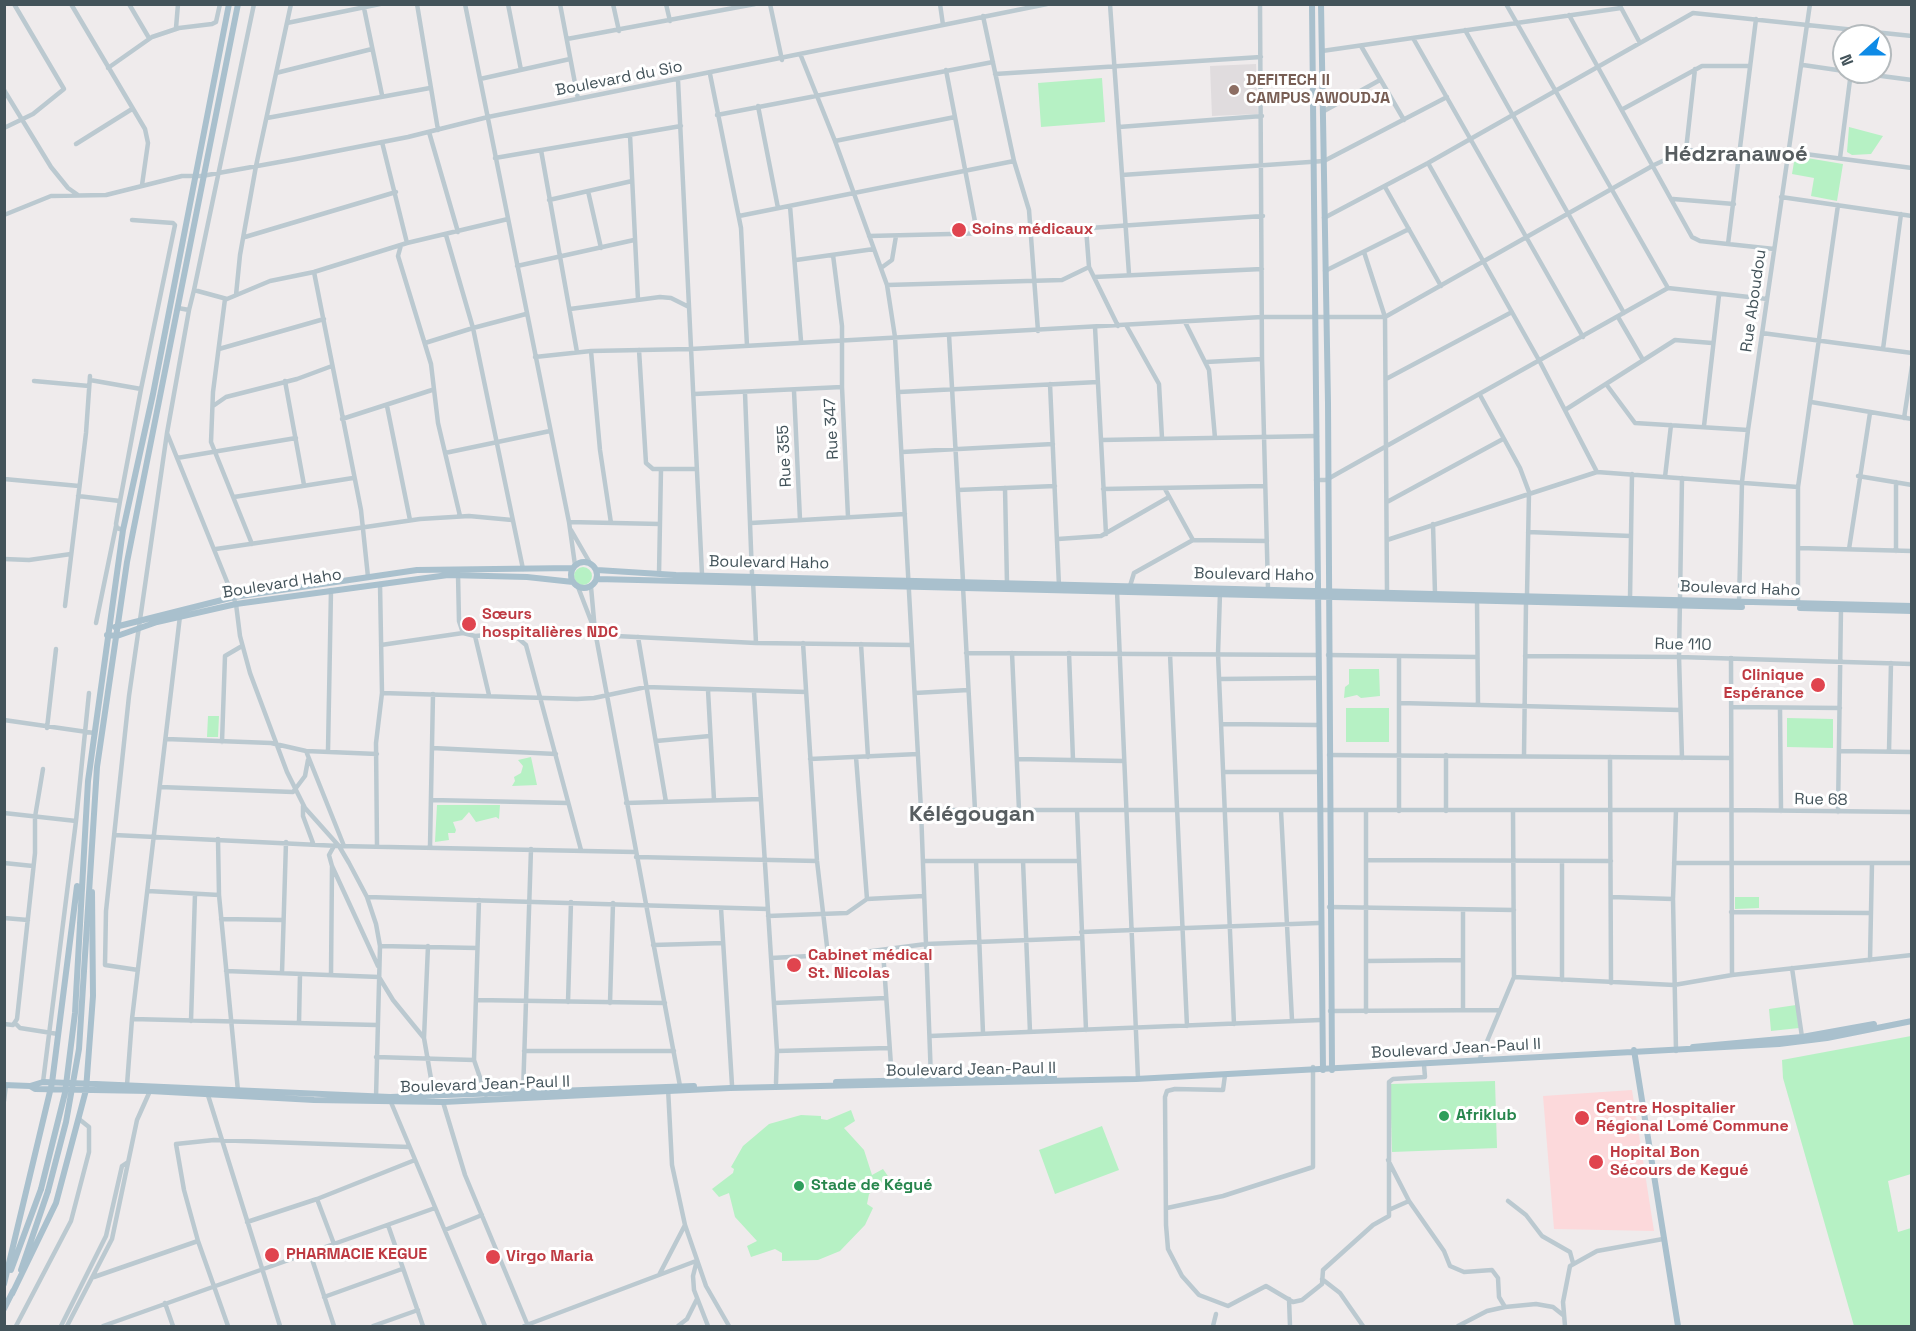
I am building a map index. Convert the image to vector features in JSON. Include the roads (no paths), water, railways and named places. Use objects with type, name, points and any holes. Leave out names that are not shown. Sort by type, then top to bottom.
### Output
[{"type":"main road","points":[[12,1294],[45,1190],[65,1093],[91,870],[97,767],[119,614],[135,514],[178,308],[230,4]]},
{"type":"main road","points":[[4,1285],[51,1086],[82,859],[94,733],[123,530],[238,4]]},
{"type":"main road","points":[[1312,4],[1322,1068]]},
{"type":"main road","points":[[1321,4],[1326,316],[1331,1068]]},
{"type":"main road","points":[[582,562],[590,563],[597,570],[597,579],[591,586],[576,584],[574,566],[582,562]]},
{"type":"main road","name":"Boulevard Haho","points":[[107,635],[117,636],[139,624],[211,605],[368,577],[444,567],[523,569],[574,566]]},
{"type":"main road","name":"Boulevard Haho","points":[[597,570],[752,578]]},
{"type":"main road","name":"Boulevard Haho","points":[[235,600],[458,574],[576,584]]},
{"type":"main road","name":"Boulevard Haho","points":[[597,579],[752,578],[1059,586],[1220,593],[1317,593]]},
{"type":"main road","name":"Boulevard Haho","points":[[1117,588],[1130,586],[1268,589],[1328,594],[1477,600],[1630,599],[1682,603],[1798,604],[1841,608],[1911,606]]},
{"type":"main road","name":"Boulevard Haho","points":[[1328,594],[1435,593],[1911,611]]},
{"type":"main road","name":"Boulevard Haho","points":[[108,626],[118,628],[180,616],[211,605]]},
{"type":"main road","points":[[119,614],[130,625]]},
{"type":"main road","points":[[116,646],[126,633]]},
{"type":"main road","points":[[82,859],[84,924]]},
{"type":"main road","points":[[4,1309],[56,1203],[86,1087],[93,996],[91,870]]},
{"type":"main road","name":"Boulevard Jean-Paul II","points":[[1676,1049],[1802,1037],[1911,1019]]},
{"type":"main road","name":"Boulevard Jean-Paul II","points":[[1331,1068],[1480,1058],[1779,1044],[1827,1038],[1911,1019]]},
{"type":"main road","points":[[1635,1051],[1678,1326]]},
{"type":"main road","name":"Boulevard Jean-Paul II","points":[[86,1087],[96,1084],[127,1085],[207,1092],[238,1091],[390,1099],[523,1093],[1225,1074],[1424,1065],[1635,1051]]},
{"type":"main road","name":"Boulevard Jean-Paul II","points":[[5,1085],[443,1102],[668,1089],[681,1086],[931,1079],[1138,1077],[1313,1069]]},
{"type":"main road","points":[[87,1071],[96,1084]]},
{"type":"main road","points":[[42,1086],[48,1102]]},
{"type":"main road","points":[[4,1285],[45,1190]]},
{"type":"street","points":[[4,128],[23,120],[64,89],[14,4]]},
{"type":"street","points":[[70,4],[148,139],[142,185]]},
{"type":"street","points":[[129,4],[149,38]]},
{"type":"street","points":[[176,28],[178,4]]},
{"type":"street","points":[[108,68],[149,38],[176,28],[216,22],[220,4]]},
{"type":"street","points":[[138,970],[104,964],[114,835],[139,624],[167,433],[189,310],[217,174],[228,136],[254,4]]},
{"type":"street","points":[[236,295],[256,166],[291,4]]},
{"type":"street","points":[[417,4],[438,130]]},
{"type":"street","points":[[465,4],[570,525],[574,566]]},
{"type":"street","points":[[508,4],[522,70]]},
{"type":"street","points":[[560,4],[578,99]]},
{"type":"street","points":[[613,4],[618,31]]},
{"type":"street","points":[[666,4],[670,21]]},
{"type":"street","points":[[717,4],[719,12]]},
{"type":"street","points":[[567,39],[755,4]]},
{"type":"street","points":[[770,4],[782,60]]},
{"type":"street","points":[[940,4],[943,25]]},
{"type":"street","name":"Boulevard du Sio","points":[[4,215],[51,196],[106,195],[182,176],[217,174],[1047,4]]},
{"type":"street","points":[[1110,4],[1129,274]]},
{"type":"street","points":[[1260,4],[1263,167],[1262,359],[1268,589]]},
{"type":"street","points":[[1506,4],[1668,288]]},
{"type":"street","name":"Rue Aboudou","points":[[1739,603],[1742,483],[1748,430],[1781,197],[1803,65],[1810,4]]},
{"type":"street","points":[[287,23],[376,5]]},
{"type":"street","points":[[1322,51],[1620,6],[1640,43]]},
{"type":"street","points":[[364,8],[382,95]]},
{"type":"street","points":[[1324,218],[1428,163],[1696,13],[1911,36]]},
{"type":"street","points":[[1569,15],[1696,240],[1774,249]]},
{"type":"street","points":[[983,16],[1014,161],[1032,232],[1038,331]]},
{"type":"street","points":[[1728,244],[1756,19]]},
{"type":"street","points":[[1465,30],[1624,314]]},
{"type":"street","points":[[1413,38],[1583,337]]},
{"type":"street","points":[[1360,46],[1404,120]]},
{"type":"street","points":[[276,73],[372,49]]},
{"type":"street","points":[[801,56],[835,141],[887,285],[896,337],[907,583],[921,810],[931,1079]]},
{"type":"street","points":[[995,74],[1261,57]]},
{"type":"street","points":[[480,79],[570,59]]},
{"type":"street","points":[[717,115],[816,94],[993,62]]},
{"type":"street","points":[[1623,109],[1695,69],[1712,64],[1750,66]]},
{"type":"street","points":[[1803,65],[1832,69]]},
{"type":"street","points":[[1686,150],[1695,69]]},
{"type":"street","points":[[946,70],[977,232]]},
{"type":"street","points":[[710,74],[739,216],[747,346]]},
{"type":"street","points":[[1892,77],[1911,80]]},
{"type":"street","points":[[678,80],[702,574]]},
{"type":"street","points":[[1324,111],[1380,80]]},
{"type":"street","points":[[1840,158],[1849,84]]},
{"type":"street","points":[[267,118],[382,95],[430,88]]},
{"type":"street","points":[[4,90],[56,174],[68,188],[78,195]]},
{"type":"street","points":[[1122,175],[1324,161],[1447,97]]},
{"type":"street","points":[[758,106],[778,208]]},
{"type":"street","points":[[76,144],[132,109]]},
{"type":"street","points":[[1119,127],[1262,116]]},
{"type":"street","points":[[835,141],[955,117]]},
{"type":"street","points":[[495,158],[681,126]]},
{"type":"street","points":[[429,132],[458,232]]},
{"type":"street","points":[[630,135],[638,300]]},
{"type":"street","points":[[382,142],[407,243]]},
{"type":"street","points":[[541,150],[577,352]]},
{"type":"street","points":[[535,357],[591,351],[691,349],[801,341],[1038,331],[1262,317],[1384,317],[1654,165],[1686,150],[1741,153],[1790,152],[1911,168]]},
{"type":"street","points":[[739,216],[1014,161]]},
{"type":"street","points":[[1428,163],[1540,362],[1597,472]]},
{"type":"street","points":[[549,200],[632,181]]},
{"type":"street","points":[[1385,186],[1441,286]]},
{"type":"street","points":[[244,237],[396,192]]},
{"type":"street","points":[[588,192],[601,248]]},
{"type":"street","points":[[1781,197],[1911,216]]},
{"type":"street","points":[[1673,199],[1734,204]]},
{"type":"street","points":[[1798,604],[1798,487],[1838,205]]},
{"type":"street","points":[[790,206],[801,341]]},
{"type":"street","points":[[1883,349],[1901,214]]},
{"type":"street","points":[[870,236],[1032,232],[1263,216]]},
{"type":"street","points":[[194,290],[225,299],[270,281],[314,272],[407,243],[508,219]]},
{"type":"street","points":[[96,623],[174,224],[132,220]]},
{"type":"street","points":[[1086,228],[1089,267],[1119,326]]},
{"type":"street","points":[[1324,271],[1408,230]]},
{"type":"street","points":[[446,235],[473,328],[523,569]]},
{"type":"street","points":[[881,268],[892,260],[896,236]]},
{"type":"street","points":[[517,266],[634,240]]},
{"type":"street","points":[[400,245],[400,263],[433,371],[432,390],[460,516]]},
{"type":"street","points":[[796,260],[874,249]]},
{"type":"street","points":[[1364,252],[1384,317],[1388,592]]},
{"type":"street","name":"Rue 347","points":[[833,255],[842,340],[842,387],[849,517]]},
{"type":"street","points":[[887,285],[1062,280],[1089,267]]},
{"type":"street","points":[[1094,276],[1262,269]]},
{"type":"street","points":[[314,272],[363,526],[368,577]]},
{"type":"street","points":[[163,288],[174,291]]},
{"type":"street","points":[[1316,480],[1326,480],[1540,362],[1668,288],[1767,299]]},
{"type":"street","points":[[1704,426],[1719,295]]},
{"type":"street","points":[[570,309],[667,297],[689,307]]},
{"type":"street","points":[[225,299],[210,435],[213,451],[252,543]]},
{"type":"street","points":[[178,308],[189,310]]},
{"type":"street","points":[[1386,379],[1512,312]]},
{"type":"street","points":[[426,343],[526,314]]},
{"type":"street","points":[[1618,317],[1643,360]]},
{"type":"street","points":[[219,349],[324,319]]},
{"type":"street","points":[[1185,322],[1206,362],[1211,378],[1215,438]]},
{"type":"street","points":[[1126,325],[1159,384],[1162,438]]},
{"type":"street","points":[[1095,327],[1106,534]]},
{"type":"street","points":[[1762,333],[1911,353]]},
{"type":"street","points":[[949,335],[975,810]]},
{"type":"street","points":[[1565,410],[1675,340],[1712,343]]},
{"type":"street","points":[[639,350],[648,468],[698,469]]},
{"type":"street","points":[[591,351],[600,450],[611,523]]},
{"type":"street","points":[[1206,362],[1262,359]]},
{"type":"street","points":[[213,406],[226,397],[332,366]]},
{"type":"street","points":[[1904,418],[1911,366]]},
{"type":"street","points":[[34,381],[90,381],[141,389]]},
{"type":"street","points":[[65,606],[90,381]]},
{"type":"street","points":[[285,381],[304,485]]},
{"type":"street","points":[[898,392],[1098,382]]},
{"type":"street","points":[[1050,384],[1059,586]]},
{"type":"street","points":[[1606,384],[1630,421],[1748,430]]},
{"type":"street","points":[[693,394],[842,387]]},
{"type":"street","points":[[342,419],[432,390]]},
{"type":"street","name":"Rue 355","points":[[794,390],[800,520]]},
{"type":"street","points":[[745,393],[756,643]]},
{"type":"street","points":[[1480,395],[1520,468],[1529,492],[1524,755]]},
{"type":"street","points":[[1810,402],[1911,419]]},
{"type":"street","points":[[387,406],[410,520]]},
{"type":"street","points":[[1849,549],[1858,476],[1870,412]]},
{"type":"street","points":[[1665,477],[1671,425]]},
{"type":"street","points":[[445,453],[550,431]]},
{"type":"street","points":[[167,433],[235,600],[243,646],[275,744],[303,805],[339,846]]},
{"type":"street","points":[[1101,440],[1317,436]]},
{"type":"street","points":[[177,458],[296,438]]},
{"type":"street","points":[[1387,502],[1503,439]]},
{"type":"street","points":[[902,452],[1053,444]]},
{"type":"street","points":[[659,574],[661,469]]},
{"type":"street","points":[[1387,540],[1529,492],[1597,472],[1798,487]]},
{"type":"street","points":[[1630,599],[1632,474]]},
{"type":"street","points":[[1858,476],[1911,485]]},
{"type":"street","points":[[234,497],[353,478]]},
{"type":"street","points":[[1682,478],[1682,603],[1679,657],[1682,758]]},
{"type":"street","points":[[4,479],[79,486]]},
{"type":"street","points":[[1896,482],[1896,550]]},
{"type":"street","points":[[958,490],[1055,486]]},
{"type":"street","points":[[1103,489],[1265,486]]},
{"type":"street","points":[[1005,488],[1006,586]]},
{"type":"street","points":[[1165,489],[1193,540]]},
{"type":"street","points":[[78,496],[120,501]]},
{"type":"street","points":[[1058,539],[1106,534],[1169,497]]},
{"type":"street","points":[[751,523],[905,514]]},
{"type":"street","points":[[216,549],[410,520],[460,516],[512,520]]},
{"type":"street","points":[[570,525],[660,524]]},
{"type":"street","points":[[1433,524],[1435,593]]},
{"type":"street","points":[[570,525],[590,563]]},
{"type":"street","points":[[116,526],[123,530]]},
{"type":"street","points":[[1528,532],[1630,536]]},
{"type":"street","points":[[1130,586],[1134,573],[1193,540],[1267,541]]},
{"type":"street","points":[[1799,548],[1911,551]]},
{"type":"street","points":[[4,559],[29,560],[71,554]]},
{"type":"street","points":[[458,574],[459,621],[463,633]]},
{"type":"street","points":[[378,846],[376,754],[382,693],[380,584]]},
{"type":"street","points":[[576,584],[596,633]]},
{"type":"street","points":[[591,586],[596,633],[626,803],[681,1086]]},
{"type":"street","points":[[1117,588],[1138,1028],[1138,1077]]},
{"type":"street","points":[[328,751],[331,590]]},
{"type":"street","points":[[1220,593],[1218,654],[1223,724],[1234,1024]]},
{"type":"street","points":[[1477,600],[1478,705]]},
{"type":"street","points":[[1838,812],[1841,608]]},
{"type":"street","points":[[127,1085],[132,1019],[180,616]]},
{"type":"street","points":[[381,645],[463,633],[475,636],[512,633],[520,638],[526,645],[541,696],[581,850]]},
{"type":"street","points":[[596,633],[756,643],[912,645]]},
{"type":"street","points":[[475,636],[489,695]]},
{"type":"street","points":[[638,637],[666,802]]},
{"type":"street","points":[[803,643],[818,861],[828,955]]},
{"type":"street","points":[[861,644],[868,756]]},
{"type":"street","points":[[222,742],[225,656],[243,646]]},
{"type":"street","points":[[47,728],[56,649]]},
{"type":"street","points":[[966,653],[1318,655]]},
{"type":"street","points":[[1012,653],[1020,810]]},
{"type":"street","points":[[1069,653],[1073,760]]},
{"type":"street","points":[[1170,654],[1187,1026]]},
{"type":"street","points":[[1328,655],[1477,657]]},
{"type":"street","points":[[1399,656],[1399,811]]},
{"type":"street","name":"Rue 110","points":[[1525,656],[1731,658],[1911,664]]},
{"type":"street","points":[[1731,658],[1732,975]]},
{"type":"street","points":[[1889,751],[1891,663]]},
{"type":"street","points":[[1219,679],[1317,678]]},
{"type":"street","points":[[382,693],[586,699],[646,687],[806,692]]},
{"type":"street","points":[[708,690],[714,800]]},
{"type":"street","points":[[915,693],[968,690]]},
{"type":"street","points":[[754,692],[777,1051],[776,1083]]},
{"type":"street","points":[[42,1086],[76,821],[89,693]]},
{"type":"street","points":[[430,847],[433,694]]},
{"type":"street","points":[[1400,703],[1680,710]]},
{"type":"street","points":[[1732,707],[1840,708]]},
{"type":"street","points":[[1780,708],[1781,811]]},
{"type":"street","points":[[4,720],[94,733]]},
{"type":"street","points":[[1223,724],[1317,725]]},
{"type":"street","points":[[656,741],[710,736]]},
{"type":"street","points":[[166,739],[275,744],[306,751],[376,754]]},
{"type":"street","points":[[432,748],[556,754]]},
{"type":"street","points":[[306,751],[339,846],[367,897],[380,946],[376,1097]]},
{"type":"street","points":[[1839,751],[1911,752]]},
{"type":"street","points":[[810,759],[918,754]]},
{"type":"street","points":[[1329,755],[1731,758]]},
{"type":"street","points":[[1446,755],[1446,811]]},
{"type":"street","points":[[856,757],[867,899]]},
{"type":"street","points":[[1610,758],[1611,982]]},
{"type":"street","points":[[1017,759],[1124,761]]},
{"type":"street","points":[[296,791],[306,774],[308,760]]},
{"type":"street","points":[[15,1023],[28,920],[35,817],[43,769]]},
{"type":"street","points":[[1225,772],[1318,772]]},
{"type":"street","points":[[160,787],[296,791]]},
{"type":"street","points":[[626,803],[761,799]]},
{"type":"street","points":[[431,800],[568,803]]},
{"type":"street","points":[[303,805],[303,816],[313,843]]},
{"type":"street","name":"Rue 68","points":[[921,810],[1911,812]]},
{"type":"street","points":[[1077,810],[1086,1030]]},
{"type":"street","points":[[1676,810],[1673,899],[1676,1049]]},
{"type":"street","points":[[1281,811],[1292,1020]]},
{"type":"street","points":[[1480,1058],[1498,1010],[1514,977],[1513,811]]},
{"type":"street","points":[[1366,812],[1366,1012]]},
{"type":"street","points":[[4,813],[76,821]]},
{"type":"street","points":[[114,835],[339,846],[581,850],[636,855],[818,861]]},
{"type":"street","points":[[218,839],[219,896],[238,1091]]},
{"type":"street","points":[[282,974],[286,842]]},
{"type":"street","points":[[339,846],[329,855],[332,866],[379,968]]},
{"type":"street","points":[[523,1093],[531,849]]},
{"type":"street","points":[[1366,860],[1611,861]]},
{"type":"street","points":[[923,861],[1078,861]]},
{"type":"street","points":[[976,861],[983,1034]]},
{"type":"street","points":[[1023,861],[1030,1032]]},
{"type":"street","points":[[1562,862],[1562,980]]},
{"type":"street","points":[[4,863],[33,866]]},
{"type":"street","points":[[1870,960],[1872,863]]},
{"type":"street","points":[[1674,864],[1911,863]]},
{"type":"street","points":[[331,975],[332,866]]},
{"type":"street","points":[[148,891],[219,896]]},
{"type":"street","points":[[191,1021],[195,894]]},
{"type":"street","points":[[768,916],[823,916],[847,913],[867,899],[924,896]]},
{"type":"street","points":[[367,897],[768,909]]},
{"type":"street","points":[[1611,897],[1673,899]]},
{"type":"street","points":[[479,900],[474,1060],[486,1095]]},
{"type":"street","points":[[568,1002],[572,902]]},
{"type":"street","points":[[610,1003],[613,903]]},
{"type":"street","points":[[721,908],[732,1085]]},
{"type":"street","points":[[1329,908],[1514,910]]},
{"type":"street","points":[[1463,910],[1463,1010]]},
{"type":"street","points":[[1731,912],[1870,913]]},
{"type":"street","points":[[4,918],[28,920]]},
{"type":"street","points":[[221,919],[283,920]]},
{"type":"street","points":[[771,958],[883,951],[926,944],[1026,940],[1133,931],[1319,923]]},
{"type":"street","points":[[653,945],[723,943]]},
{"type":"street","points":[[380,946],[477,948]]},
{"type":"street","points":[[428,946],[424,1038],[434,1096]]},
{"type":"street","points":[[883,951],[892,1080]]},
{"type":"street","points":[[1514,977],[1674,985],[1732,975],[1911,955]]},
{"type":"street","points":[[1366,960],[1463,960]]},
{"type":"street","points":[[1792,968],[1802,1037]]},
{"type":"street","points":[[226,971],[379,977]]},
{"type":"street","points":[[299,1023],[300,974]]},
{"type":"street","points":[[379,977],[393,1000],[424,1038]]},
{"type":"street","points":[[774,1003],[886,998]]},
{"type":"street","points":[[476,1000],[665,1003]]},
{"type":"street","points":[[1330,1011],[1498,1010]]},
{"type":"street","points":[[132,1019],[377,1025]]},
{"type":"street","points":[[930,1036],[1320,1020]]},
{"type":"street","points":[[15,1023],[20,1028],[58,1034]]},
{"type":"street","points":[[4,1024],[15,1023]]},
{"type":"street","points":[[777,1051],[889,1048]]},
{"type":"street","points":[[524,1051],[674,1051]]},
{"type":"street","points":[[376,1057],[474,1060]]},
{"type":"street","points":[[1225,1074],[1223,1090],[1175,1089],[1167,1091],[1165,1097],[1166,1239],[1170,1255],[1182,1276],[1199,1295],[1227,1306],[1266,1286],[1296,1302],[1302,1300],[1322,1284],[1323,1270],[1372,1225],[1389,1216],[1391,1209],[1387,1158],[1389,1083],[1393,1079],[1425,1077],[1424,1065]]},
{"type":"street","points":[[1167,1208],[1223,1196],[1257,1182],[1313,1167],[1313,1069]]},
{"type":"street","points":[[4,1101],[5,1085]]},
{"type":"street","points":[[668,1089],[672,1165],[685,1225],[696,1263],[729,1326]]},
{"type":"street","points":[[67,1326],[112,1239],[137,1120],[150,1091]]},
{"type":"street","points":[[207,1092],[220,1141],[280,1326]]},
{"type":"street","points":[[390,1099],[486,1326]]},
{"type":"street","points":[[443,1102],[458,1156],[527,1326],[696,1263]]},
{"type":"street","points":[[16,1326],[71,1221],[89,1152],[89,1127],[79,1119]]},
{"type":"street","points":[[228,1326],[198,1241],[184,1190],[176,1144],[220,1141],[409,1147]]},
{"type":"street","points":[[1387,1158],[1409,1201],[1454,1270],[1464,1272],[1488,1269],[1497,1274],[1498,1297],[1505,1307]]},
{"type":"street","points":[[247,1222],[317,1199],[415,1160]]},
{"type":"street","points":[[61,1326],[106,1236],[122,1166],[128,1162]]},
{"type":"street","points":[[317,1199],[334,1244]]},
{"type":"street","points":[[1391,1209],[1409,1201]]},
{"type":"street","points":[[1508,1202],[1526,1215],[1542,1236],[1570,1252],[1573,1263]]},
{"type":"street","points":[[103,1326],[435,1208]]},
{"type":"street","points":[[445,1230],[482,1215]]},
{"type":"street","points":[[659,1275],[685,1225]]},
{"type":"street","points":[[388,1226],[423,1326]]},
{"type":"street","points":[[1565,1326],[1563,1302],[1568,1274],[1573,1263],[1597,1251],[1664,1239]]},
{"type":"street","points":[[94,1277],[198,1241]]},
{"type":"street","points":[[310,1253],[334,1326]]},
{"type":"street","points":[[696,1263],[693,1276],[697,1299],[708,1326]]},
{"type":"street","points":[[324,1297],[402,1269]]},
{"type":"street","points":[[1323,1279],[1340,1293],[1363,1326]]},
{"type":"street","points":[[678,1326],[687,1319],[697,1299]]},
{"type":"street","points":[[1289,1299],[1290,1326]]},
{"type":"street","points":[[1553,1307],[1563,1302]]},
{"type":"street","points":[[165,1303],[173,1326]]},
{"type":"street","points":[[1458,1326],[1487,1311],[1505,1307],[1536,1304],[1553,1307],[1563,1315]]},
{"type":"street","points":[[373,1326],[418,1310]]},
{"type":"street","points":[[1213,1326],[1216,1314]]},
{"type":"street","points":[[120,1320],[122,1326]]},
{"type":"place","name":"DEFITECH II CAMPUS AWOUDJA","points":[[1234,90]]},
{"type":"place","name":"Soins médicaux","points":[[959,230]]},
{"type":"place","name":"Sœurs hospitalières NDC","points":[[469,624]]},
{"type":"place","name":"Clinique Espérance","points":[[1818,685]]},
{"type":"place","name":"Cabinet médical St. Nicolas","points":[[794,965]]},
{"type":"place","name":"Afriklub","points":[[1444,1116]]},
{"type":"place","name":"Centre Hospitalier Régional Lomé Commune","points":[[1582,1118]]},
{"type":"place","name":"Hopital Bon Sécours de Kegué","points":[[1596,1162]]},
{"type":"place","name":"Stade de Kégué","points":[[799,1186]]},
{"type":"place","name":"PHARMACIE KEGUE","points":[[272,1255]]},
{"type":"place","name":"Virgo Maria","points":[[493,1257]]},
{"type":"district","name":"Hédzranawoé","points":[[1736,155]]},
{"type":"district","name":"Kélégougan","points":[[972,815]]}]
